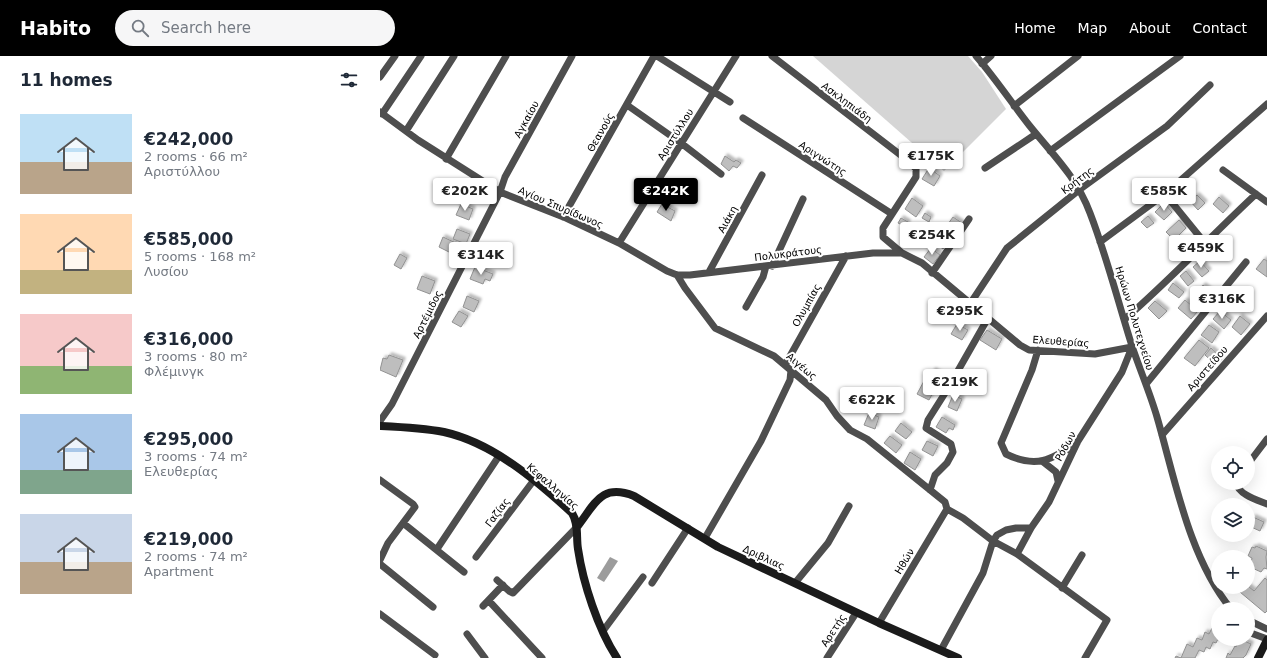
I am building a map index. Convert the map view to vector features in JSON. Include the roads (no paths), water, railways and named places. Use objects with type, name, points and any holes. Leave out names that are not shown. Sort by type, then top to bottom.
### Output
[{"type":"street","points":[[380,77],[395,56]]},
{"type":"street","points":[[381,113],[421,56]]},
{"type":"street","points":[[406,131],[454,56]]},
{"type":"street","points":[[446,158],[506,56]]},
{"type":"street","name":"Αγκαίου","points":[[500,192],[505,178],[572,56]]},
{"type":"street","points":[[655,56],[730,102]]},
{"type":"street","name":"Θεανούς","points":[[563,217],[655,56]]},
{"type":"street","name":"Αριστύλλου","points":[[618,243],[736,56]]},
{"type":"street","name":"Ασκληπιάδη","points":[[772,56],[911,163],[916,169],[916,177],[892,214]]},
{"type":"street","name":"Ηρώων Πολυτεχνείου","points":[[976,56],[1036,134],[1066,168],[1090,212],[1125,319],[1132,347],[1146,384],[1198,554],[1222,602]]},
{"type":"street","points":[[982,64],[991,56]]},
{"type":"street","points":[[1014,106],[1078,56]]},
{"type":"street","points":[[1050,150],[1180,56]]},
{"type":"street","name":"Κρήτης","points":[[970,304],[1007,248],[1079,190],[1167,126],[1210,85]]},
{"type":"street","points":[[1100,242],[1165,194],[1267,104]]},
{"type":"street","points":[[627,105],[681,143],[720,174]]},
{"type":"street","name":"Αγίου Σπυρίδωνος","points":[[381,113],[446,158],[500,192],[563,217],[618,243],[677,275]]},
{"type":"street","name":"Αριγνώτης","points":[[743,118],[892,214]]},
{"type":"street","points":[[985,168],[1036,134]]},
{"type":"street","points":[[1223,170],[1267,202]]},
{"type":"street","name":"Αιάκη","points":[[709,272],[762,175]]},
{"type":"street","name":"Αρτέμιδος","points":[[380,421],[392,404],[500,192]]},
{"type":"street","points":[[1165,194],[1204,242]]},
{"type":"street","points":[[1125,319],[1153,295],[1204,242],[1256,194]]},
{"type":"street","points":[[746,307],[769,266],[803,199]]},
{"type":"street","points":[[892,214],[883,228],[883,238],[902,253]]},
{"type":"street","points":[[932,273],[969,219]]},
{"type":"street","name":"Πολυκράτους","points":[[677,275],[690,275],[873,253],[902,253]]},
{"type":"street","name":"Ελευθερίας","points":[[902,253],[922,263],[932,273],[1020,345],[1029,350],[1095,354],[1132,347]]},
{"type":"street","name":"Ολυμπίας","points":[[785,365],[846,256]]},
{"type":"street","points":[[1146,384],[1246,262]]},
{"type":"street","name":"Αιγέως","points":[[677,275],[689,294],[716,328],[770,353],[826,400],[837,416],[850,430],[867,439],[945,502],[947,509]]},
{"type":"street","name":"Αριστείδου","points":[[1162,435],[1267,316]]},
{"type":"street","points":[[930,490],[935,475],[947,463],[953,452],[951,444],[926,428],[928,420],[988,318]]},
{"type":"street","name":"Ρόδων","points":[[1017,554],[1031,528],[1049,502],[1078,442],[1122,372],[1132,347]]},
{"type":"street","points":[[1038,350],[1032,370],[1001,443],[1006,454],[1027,462],[1042,461],[1078,442]]},
{"type":"street","points":[[705,538],[760,441],[788,385],[791,370]]},
{"type":"street","name":"Κεφαλληνίας","points":[[380,426],[414,428],[445,433],[473,442],[499,456],[534,480],[572,513],[577,527],[578,548],[587,592],[603,631],[617,658]]},
{"type":"street","points":[[1255,455],[1267,439]]},
{"type":"street","points":[[437,549],[499,456]]},
{"type":"street","points":[[1042,461],[1056,472],[1058,482]]},
{"type":"street","points":[[380,480],[415,507],[388,543],[380,560]]},
{"type":"street","name":"Γαζίας","points":[[476,557],[534,480]]},
{"type":"street","points":[[1240,490],[1242,493],[1267,504]]},
{"type":"street","name":"Δριβλιας","points":[[577,527],[603,495],[615,491],[634,496],[705,538],[879,623],[958,658]]},
{"type":"street","points":[[795,583],[828,543],[849,506]]},
{"type":"street","points":[[947,509],[963,518],[993,541],[1017,554],[1107,620],[1085,658]]},
{"type":"street","name":"Ηθών","points":[[879,623],[947,509]]},
{"type":"street","points":[[403,523],[464,572]]},
{"type":"street","points":[[497,580],[513,593],[577,527]]},
{"type":"street","points":[[652,583],[688,528]]},
{"type":"street","points":[[941,650],[983,573],[993,541],[997,535],[1006,530],[1031,528]]},
{"type":"street","points":[[1062,588],[1082,555]]},
{"type":"street","points":[[380,564],[433,606]]},
{"type":"street","points":[[603,631],[643,577]]},
{"type":"street","points":[[503,585],[486,603],[542,658]]},
{"type":"street","name":"Αρετής","points":[[827,658],[856,612]]},
{"type":"street","points":[[380,614],[435,655]]},
{"type":"street","points":[[1255,623],[1267,629]]},
{"type":"street","points":[[467,634],[485,658]]},
{"type":"street","points":[[1255,635],[1267,640],[1258,658]]}]
